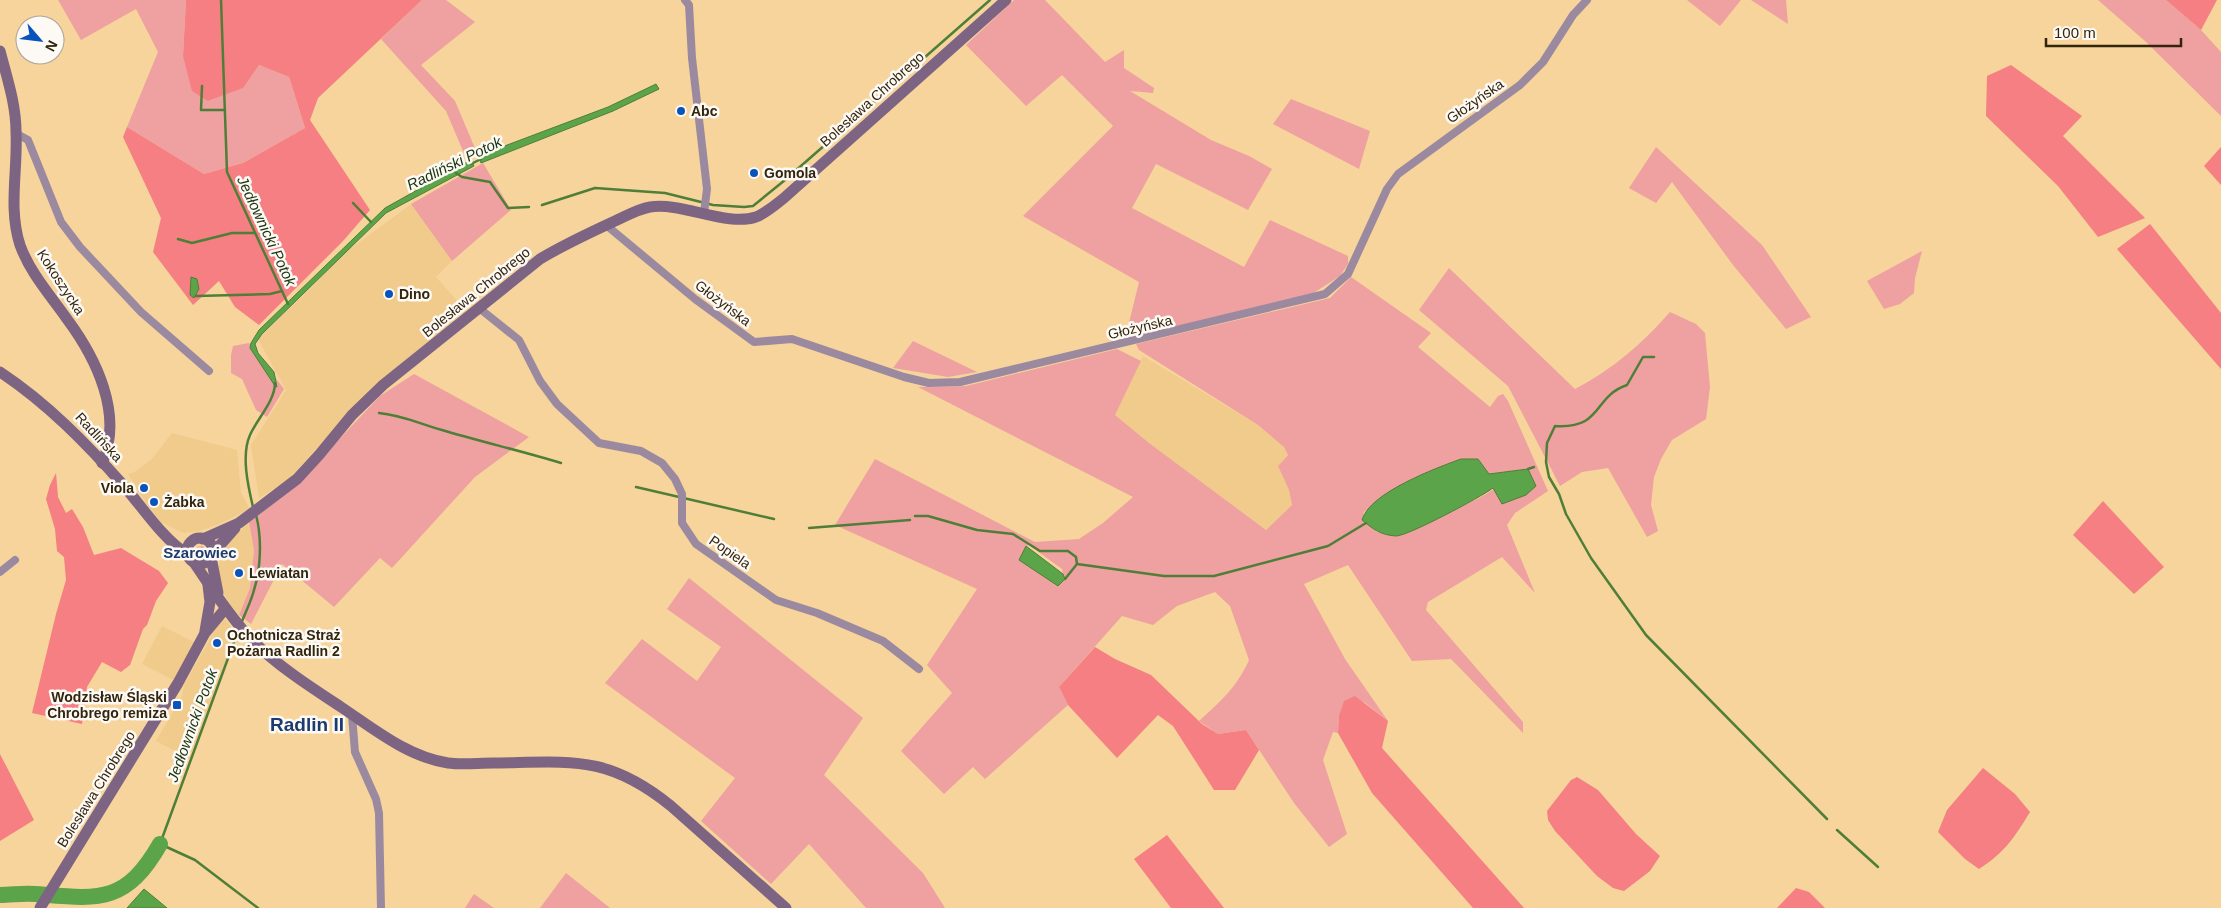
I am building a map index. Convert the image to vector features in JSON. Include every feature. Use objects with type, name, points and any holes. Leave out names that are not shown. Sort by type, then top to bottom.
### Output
[{"type":"street","points":[[685,0],[689,6],[692,58],[707,189],[705,205]]},
{"type":"street","name":"Bolesława Chrobrego","points":[[212,555],[243,521],[297,479],[352,415],[383,385],[540,259],[569,242],[650,207],[705,205],[733,218],[753,218],[766,211],[784,198],[1006,0]]},
{"type":"street","name":"Głożyńska","points":[[606,225],[695,299],[754,342],[792,339],[904,377],[929,382],[960,382],[1325,294],[1348,274],[1387,189],[1398,174],[1520,85],[1543,62],[1573,15],[1587,0]]},
{"type":"street","name":"Kokoszycka","points":[[0,51],[15,110],[16,134],[13,195],[20,246],[34,273],[68,320],[86,349],[105,388],[110,443],[102,463]]},
{"type":"street","points":[[16,134],[28,140],[61,222],[80,247],[141,312],[209,371]]},
{"type":"street","name":"Popiela","points":[[479,308],[519,340],[540,381],[556,404],[599,443],[640,451],[662,463],[670,473],[682,498],[682,523],[696,544],[776,600],[817,613],[883,641],[919,669]]},
{"type":"street","name":"Radlińska","points":[[0,372],[23,388],[65,423],[175,546],[187,554]]},
{"type":"street","name":"Bolesława Chrobrego","points":[[197,540],[243,521]]},
{"type":"street","points":[[165,534],[209,542],[225,608]]},
{"type":"street","points":[[197,540],[187,547],[187,554],[225,608],[249,637],[272,660],[392,740],[430,759],[450,763],[569,762],[592,764],[624,775],[652,791],[671,806],[786,908]]},
{"type":"street","points":[[195,564],[202,564],[212,555]]},
{"type":"street","points":[[0,572],[15,560]]},
{"type":"street","name":"Bolesława Chrobrego","points":[[205,633],[210,602],[208,583]]},
{"type":"street","name":"Bolesława Chrobrego","points":[[42,906],[178,683],[205,633],[225,608]]},
{"type":"street","points":[[352,715],[355,752],[376,800],[379,813],[381,908]]},
{"type":"shaded area","points":[[58,0],[186,0],[183,56],[208,101],[242,88],[259,65],[289,77],[305,128],[243,163],[204,174],[127,127],[158,52],[136,9],[81,40]]},
{"type":"shaded area","points":[[186,0],[422,0],[318,98],[310,120],[370,210],[343,241],[259,325],[235,307],[219,281],[193,305],[153,252],[161,218],[123,137],[127,127],[204,174],[243,163],[305,128],[289,77],[259,65],[243,88],[208,101],[192,91],[183,56]]},
{"type":"shaded area","points":[[422,0],[446,0],[475,22],[421,65],[455,101],[477,153],[466,158],[446,111],[381,39]]},
{"type":"shaded area","points":[[1014,0],[1045,0],[1105,62],[1124,50],[1124,68],[1154,88],[1153,93],[1130,91],[1211,140],[1249,156],[1272,169],[1248,210],[1156,164],[1132,208],[1244,267],[1270,220],[1348,256],[1348,264],[1340,276],[1312,294],[1125,339],[1139,282],[1023,216],[1113,126],[1062,75],[1026,106],[966,45]]},
{"type":"shaded area","points":[[1687,0],[1741,0],[1720,26]]},
{"type":"shaded area","points":[[1751,0],[1786,0],[1788,24]]},
{"type":"shaded area","points":[[2098,0],[2166,0],[2201,30],[2221,52],[2221,116],[2145,41]]},
{"type":"shaded area","points":[[2166,0],[2217,0],[2201,30]]},
{"type":"shaded area","points":[[2011,65],[2082,116],[2063,136],[2145,218],[2098,237],[2058,186],[1986,116],[1987,76]]},
{"type":"shaded area","points":[[656,84],[659,89],[613,111],[481,163],[478,156],[608,107]]},
{"type":"shaded area","points":[[1291,99],[1370,131],[1359,169],[1273,124]]},
{"type":"shaded area","points":[[1656,147],[1762,245],[1811,317],[1786,329],[1733,265],[1672,182],[1656,203],[1629,188]]},
{"type":"shaded area","points":[[2221,147],[2221,185],[2204,166]]},
{"type":"shaded area","points":[[471,160],[474,166],[386,213],[262,334],[255,344],[258,353],[274,372],[277,387],[275,386],[250,348],[259,330],[385,208]]},
{"type":"shaded area","points":[[483,163],[511,210],[452,261],[411,204]]},
{"type":"shaded area","points":[[411,204],[452,261],[436,277],[466,311],[370,389],[288,480],[259,498],[251,445],[286,390],[258,339],[317,282],[339,255],[353,247]]},
{"type":"shaded area","points":[[2150,224],[2221,313],[2221,369],[2117,249]]},
{"type":"shaded area","points":[[1922,251],[1915,278],[1914,293],[1900,304],[1884,309],[1867,281]]},
{"type":"shaded area","points":[[1449,268],[1575,389],[1589,382],[1626,355],[1670,312],[1696,324],[1705,333],[1710,387],[1706,419],[1672,440],[1661,459],[1654,477],[1651,505],[1658,531],[1647,537],[1608,468],[1582,472],[1560,486],[1508,386],[1419,310]]},
{"type":"shaded area","points":[[191,277],[197,279],[199,289],[194,298],[190,295]]},
{"type":"shaded area","points":[[1351,277],[1431,333],[1418,347],[1490,407],[1498,396],[1503,394],[1508,401],[1548,491],[1515,513],[1507,525],[1535,593],[1502,557],[1428,602],[1426,610],[1523,722],[1523,733],[1451,659],[1412,661],[1348,565],[1304,584],[1345,659],[1388,721],[1364,702],[1339,716],[1338,733],[1333,732],[1323,760],[1347,834],[1329,847],[1294,803],[1246,730],[1218,734],[1199,721],[1234,686],[1249,660],[1230,606],[1215,592],[1177,606],[1153,625],[1122,616],[1059,687],[1068,705],[985,779],[973,767],[944,794],[901,751],[952,693],[927,665],[977,589],[835,525],[875,459],[1035,542],[1079,539],[1103,523],[1133,497],[918,387],[966,386],[1117,349],[1141,361],[1115,415],[1149,443],[1266,530],[1292,505],[1289,490],[1278,466],[1288,455],[1284,447],[1258,425],[1139,350],[1136,344],[1330,298]],"holes":[[[1478,459],[1488,474],[1528,469],[1479,498],[1397,536],[1377,532],[1362,520],[1364,512],[1382,497],[1415,477]],[[1029,545],[1062,569],[1063,574],[1055,585],[1026,546]]]},
{"type":"shaded area","points":[[913,341],[977,372],[948,377],[893,368]]},
{"type":"shaded area","points":[[249,343],[284,389],[267,417],[256,410],[242,379],[231,373],[233,346]]},
{"type":"shaded area","points":[[1143,356],[1258,425],[1284,447],[1288,454],[1278,466],[1289,490],[1292,505],[1266,530],[1149,443],[1115,415]]},
{"type":"shaded area","points":[[414,374],[529,437],[475,477],[392,568],[380,558],[334,607],[282,564],[251,624],[239,615],[250,588],[254,550],[249,522],[293,488],[380,396]]},
{"type":"shaded area","points":[[172,433],[237,450],[241,493],[250,509],[217,525],[199,531],[183,533],[161,522],[146,503],[128,474],[133,473],[152,459]]},
{"type":"shaded area","points":[[1461,459],[1478,459],[1489,474],[1528,469],[1536,486],[1526,495],[1502,504],[1493,488],[1429,523],[1396,536],[1377,531],[1362,520],[1367,510],[1390,491],[1421,475]]},
{"type":"shaded area","points":[[56,473],[58,497],[66,513],[72,509],[83,527],[94,555],[121,548],[159,571],[168,583],[156,601],[147,625],[143,629],[130,665],[121,672],[102,662],[87,687],[82,724],[32,713],[66,580],[64,557],[57,551],[55,529],[46,499]]},
{"type":"shaded area","points":[[2103,501],[2164,567],[2134,594],[2073,535]]},
{"type":"shaded area","points":[[249,522],[254,550],[250,588],[239,615],[228,602],[221,588],[218,568],[223,548]]},
{"type":"shaded area","points":[[203,546],[206,547],[206,557],[199,558],[196,557],[195,550],[196,547]]},
{"type":"shaded area","points":[[1026,546],[1063,574],[1065,579],[1058,586],[1019,560]]},
{"type":"shaded area","points":[[689,578],[863,718],[824,775],[923,873],[945,908],[866,908],[809,844],[771,884],[701,821],[735,778],[605,683],[642,639],[697,681],[721,647],[667,609]]},
{"type":"shaded area","points":[[225,619],[236,634],[190,759],[156,741],[182,696],[184,685],[220,621]]},
{"type":"shaded area","points":[[162,626],[194,642],[175,681],[142,664]]},
{"type":"shaded area","points":[[1095,647],[1115,659],[1151,675],[1202,724],[1218,734],[1246,730],[1259,750],[1235,790],[1214,790],[1173,726],[1158,715],[1117,758],[1068,705],[1059,687]]},
{"type":"shaded area","points":[[1355,696],[1388,721],[1382,748],[1524,908],[1473,908],[1372,793],[1338,733],[1339,716],[1344,701]]},
{"type":"shaded area","points":[[0,754],[34,820],[0,841]]},
{"type":"shaded area","points":[[1983,768],[2015,794],[2030,812],[2008,844],[1996,857],[1979,869],[1965,859],[1938,832],[1947,810]]},
{"type":"shaded area","points":[[1577,777],[1598,790],[1636,834],[1660,856],[1650,871],[1624,891],[1613,888],[1597,876],[1555,831],[1548,820],[1547,811],[1571,780]]},
{"type":"shaded area","points":[[1167,835],[1224,908],[1171,908],[1134,859]]},
{"type":"shaded area","points":[[566,873],[610,908],[540,908]]},
{"type":"shaded area","points":[[1796,888],[1809,892],[1825,908],[1777,908]]},
{"type":"shaded area","points":[[144,889],[167,908],[127,908]]},
{"type":"shaded area","points":[[474,894],[494,908],[465,908]]},
{"type":"waterway","name":"Jedłownicki Potok","points":[[221,0],[227,172],[288,304]]},
{"type":"waterway","points":[[542,205],[595,188],[665,193],[713,205],[753,206],[990,0]]},
{"type":"waterway","points":[[202,86],[201,110],[225,110]]},
{"type":"waterway","name":"Radliński Potok","points":[[471,164],[481,159]]},
{"type":"waterway","points":[[456,173],[462,177],[490,182],[508,208],[529,207]]},
{"type":"waterway","points":[[353,203],[371,222]]},
{"type":"waterway","points":[[178,239],[192,243],[232,233],[255,233]]},
{"type":"waterway","points":[[196,296],[270,294],[282,291]]},
{"type":"waterway","points":[[1654,357],[1643,357],[1627,385],[1616,390],[1608,397],[1590,418],[1582,423],[1571,426],[1555,426],[1547,443],[1546,462],[1549,477],[1559,494],[1566,514],[1591,558],[1646,635],[1827,819]]},
{"type":"waterway","name":"Jedłownicki Potok","points":[[253,507],[246,471],[247,443],[272,396],[275,383]]},
{"type":"waterway","points":[[379,413],[403,418],[561,463]]},
{"type":"waterway","points":[[1528,469],[1534,467]]},
{"type":"waterway","points":[[636,487],[774,519]]},
{"type":"waterway","name":"Jedłownicki Potok","points":[[241,624],[253,594],[258,572],[260,543],[256,515]]},
{"type":"waterway","points":[[915,516],[928,516],[977,530],[1013,534],[1040,551],[1068,551],[1076,557],[1077,564],[1164,576],[1214,576],[1328,546],[1366,523]]},
{"type":"waterway","points":[[809,528],[910,520]]},
{"type":"waterway","points":[[1065,579],[1077,564]]},
{"type":"waterway","name":"Jedłownicki Potok","points":[[238,631],[160,844],[195,860],[258,908]]},
{"type":"waterway","points":[[1837,830],[1878,867]]},
{"type":"waterway","points":[[0,895],[31,894],[76,897],[108,894],[122,888],[135,878],[160,844]]},
{"type":"place","name":"Abc","points":[[681,111]]},
{"type":"place","name":"Gomola","points":[[754,173]]},
{"type":"place","name":"Dino","points":[[389,294]]},
{"type":"place","name":"Viola","points":[[144,488]]},
{"type":"place","name":"Żabka","points":[[154,502]]},
{"type":"place","name":"Lewiatan","points":[[239,573]]},
{"type":"place","name":"Ochotnicza Straż Pożarna Radlin 2","points":[[217,643]]},
{"type":"place","name":"Wodzisław Śląski Chrobrego remiza","points":[[177,705]]},
{"type":"district","name":"Szarowiec","points":[[200,552]]},
{"type":"district","name":"Radlin II","points":[[307,724]]}]
